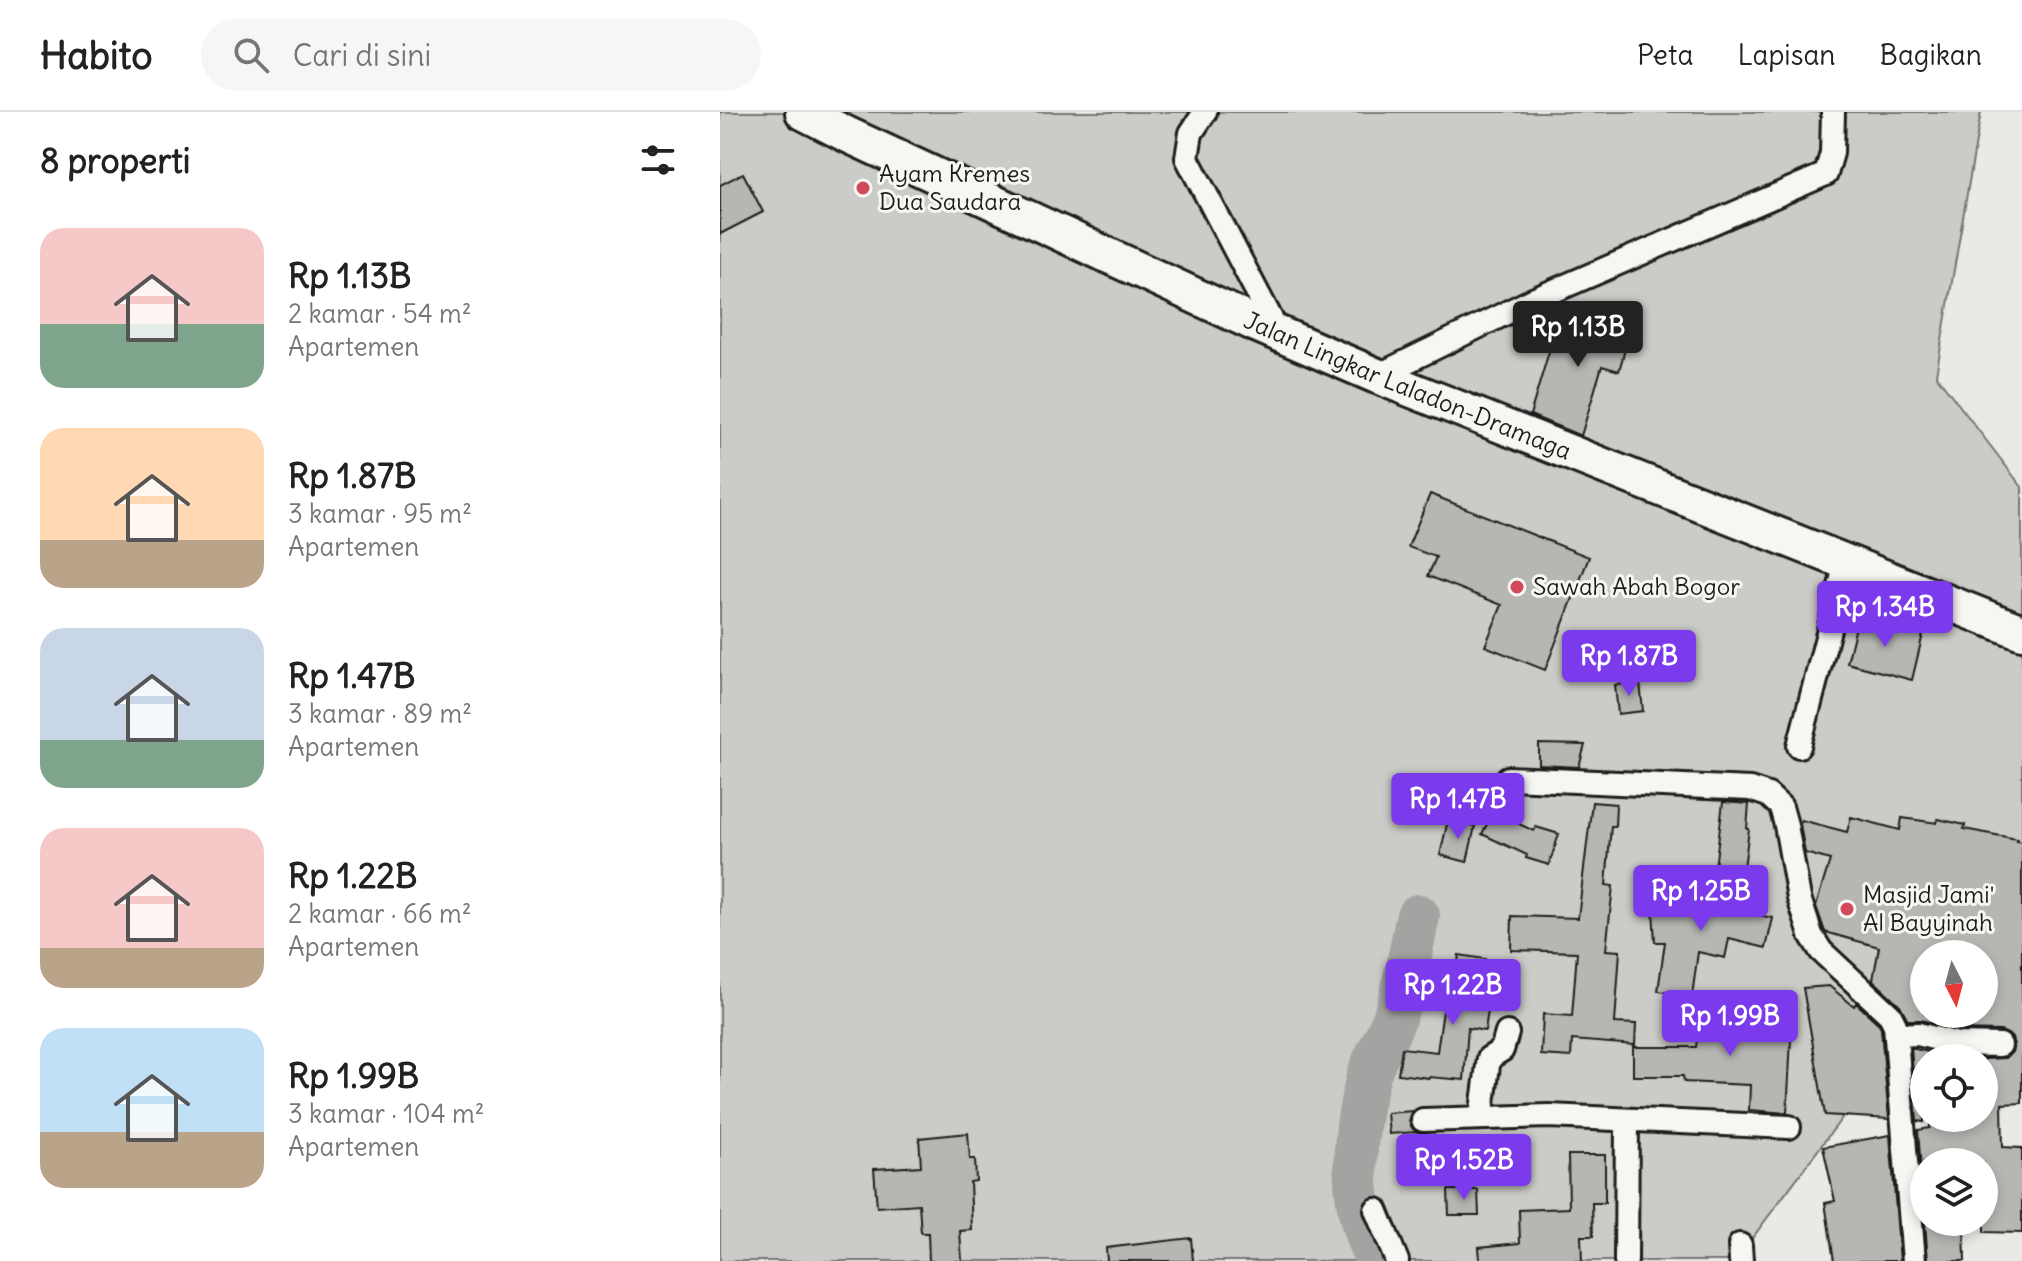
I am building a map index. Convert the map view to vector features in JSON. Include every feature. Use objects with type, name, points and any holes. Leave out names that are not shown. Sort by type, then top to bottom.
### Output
[{"type":"main road","name":"Jalan Lingkar Laladon-Dramaga","points":[[803,112],[874,148],[1279,335],[2022,632]]},
{"type":"street","points":[[1205,112],[1191,133],[1187,158],[1279,335]]},
{"type":"street","points":[[1377,376],[1535,299],[1826,174],[1832,153],[1833,112]]},
{"type":"street","points":[[1799,746],[1846,563]]},
{"type":"street","points":[[1508,778],[1750,789],[1768,795],[1781,807],[1799,898],[1811,935],[1821,951],[1890,1015],[1895,1025],[1914,1261]]},
{"type":"street","points":[[1481,1118],[1489,1058],[1502,1050],[1507,1033]]},
{"type":"street","points":[[1896,1035],[1918,1034],[1957,1044],[2000,1045]]},
{"type":"street","points":[[1423,1120],[1549,1116],[1789,1127]]},
{"type":"street","points":[[1626,1261],[1627,1120]]},
{"type":"street","points":[[1376,1210],[1397,1261]]},
{"type":"shaded area","points":[[720,112],[1981,112],[1936,375],[2022,487],[2022,886],[1944,940],[1910,940],[1910,1027],[1735,1261],[720,1261]]},
{"type":"building","points":[[743,173],[763,212],[720,234],[720,185]]},
{"type":"building","points":[[1593,313],[1632,324],[1619,371],[1602,366],[1581,436],[1530,415],[1559,318],[1590,327]]},
{"type":"building","name":"Sawah Abah Bogor","points":[[1430,494],[1589,557],[1545,670],[1485,646],[1502,605],[1428,576],[1436,557],[1408,547]]},
{"type":"building","points":[[1858,618],[1923,634],[1912,680],[1847,663]]},
{"type":"building","points":[[1640,683],[1643,711],[1618,714],[1615,685]]},
{"type":"building","points":[[1539,744],[1585,745],[1579,767],[1539,765]]},
{"type":"building","points":[[1592,802],[1616,804],[1606,885],[1613,886],[1606,950],[1620,951],[1615,1023],[1636,1024],[1635,1045],[1572,1040],[1571,1057],[1541,1055],[1543,1014],[1572,1016],[1577,952],[1511,950],[1512,916],[1578,918]]},
{"type":"building","points":[[1723,802],[1749,804],[1743,876],[1715,868]]},
{"type":"building","points":[[1493,812],[1534,831],[1536,827],[1559,834],[1549,865],[1526,858],[1527,855],[1482,834]]},
{"type":"building","points":[[1851,817],[1900,830],[1902,818],[1937,823],[1938,819],[1965,825],[1964,829],[2022,842],[2022,1103],[2002,1104],[2003,1147],[2022,1148],[2022,1233],[1998,1232],[1998,1148],[1919,1148],[1918,1132],[1998,1132],[1998,1058],[2006,1058],[2012,1052],[2012,1038],[2001,1031],[1951,1028],[1998,1028],[1998,940],[1910,940],[1908,1020],[1900,1005],[1873,980],[1879,947],[1825,932],[1816,906],[1830,860],[1805,853],[1801,820],[1847,832]]},
{"type":"building","points":[[1448,820],[1475,826],[1467,862],[1440,855]]},
{"type":"building","points":[[1741,889],[1738,911],[1773,918],[1766,948],[1729,939],[1725,958],[1698,952],[1692,996],[1658,991],[1665,942],[1655,942],[1652,893],[1676,892],[1676,897],[1710,904],[1712,890]]},
{"type":"building","points":[[1459,955],[1485,959],[1480,994],[1490,996],[1485,1031],[1468,1028],[1464,1080],[1398,1074],[1402,1048],[1437,1052],[1446,990],[1454,991]]},
{"type":"building","points":[[1829,986],[1854,1006],[1856,1003],[1879,1024],[1889,1119],[1825,1115],[1803,988]]},
{"type":"building","points":[[1700,1013],[1792,1021],[1787,1113],[1749,1110],[1750,1085],[1684,1082],[1683,1076],[1633,1076],[1633,1047],[1696,1047]]},
{"type":"building","points":[[1413,1111],[1409,1121],[1417,1132],[1389,1134],[1387,1113]]},
{"type":"building","points":[[968,1133],[970,1159],[975,1159],[976,1181],[970,1182],[972,1230],[960,1231],[962,1261],[929,1261],[928,1233],[921,1233],[919,1204],[877,1207],[874,1169],[921,1166],[919,1138]]},
{"type":"building","points":[[1890,1135],[1900,1261],[1834,1261],[1825,1203],[1835,1201],[1823,1147]]},
{"type":"building","points":[[1568,1155],[1605,1155],[1605,1203],[1592,1203],[1593,1236],[1581,1236],[1582,1261],[1480,1261],[1479,1247],[1520,1243],[1519,1210],[1569,1208]]},
{"type":"building","points":[[1448,1190],[1478,1190],[1479,1215],[1449,1215]]},
{"type":"building","points":[[1926,1236],[1964,1236],[1965,1261],[1928,1261]]},
{"type":"building","points":[[1191,1238],[1193,1261],[1107,1261],[1106,1248]]},
{"type":"waterway","points":[[1378,1261],[1368,1240],[1357,1196],[1358,1126],[1370,1072],[1400,1001],[1418,916]]},
{"type":"place","name":"Ayam Kremes Dua Saudara","points":[[863,188]]},
{"type":"place","name":"Sawah Abah Bogor","points":[[1517,587]]},
{"type":"place","name":"Masjid Jami' Al Bayyinah","points":[[1847,909]]}]
